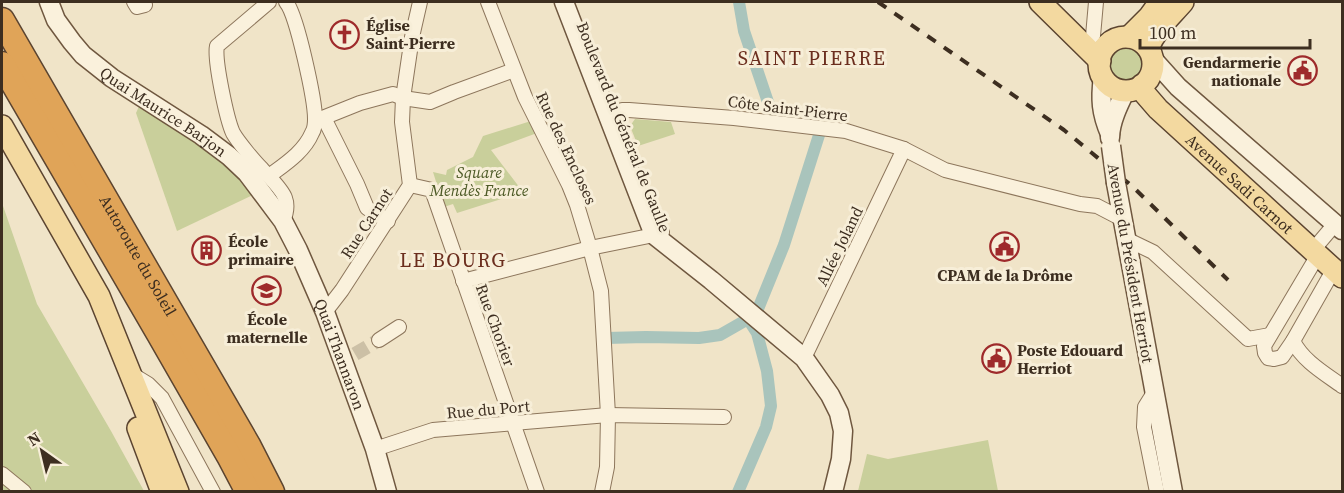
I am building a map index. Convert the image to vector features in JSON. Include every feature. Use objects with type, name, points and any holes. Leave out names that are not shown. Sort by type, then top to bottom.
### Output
[{"type":"highway","name":"Autoroute du Soleil","points":[[2,20],[196,354],[272,492]]},
{"type":"highway","name":"Autoroute du Soleil","points":[[2,64],[206,415],[248,492]]},
{"type":"main road","points":[[1101,69],[1104,49],[1111,38],[1149,17],[1160,2]]},
{"type":"main road","points":[[1047,8],[1101,69],[1113,87],[1134,88],[1151,73],[1152,38],[1183,2]]},
{"type":"main road","points":[[1047,8],[1111,38],[1143,43],[1150,53]]},
{"type":"main road","name":"Avenue Sadi Carnot","points":[[1134,88],[1145,94],[1338,273]]},
{"type":"main road","points":[[2,126],[99,296],[178,492]]},
{"type":"main road","points":[[2,151],[87,302],[122,380],[147,456],[162,492]]},
{"type":"street","points":[[268,2],[217,46],[216,58],[233,132],[286,199],[283,221]]},
{"type":"street","points":[[286,2],[296,22],[319,119],[357,184],[367,208],[388,221]]},
{"type":"street","name":"Rue Carnot","points":[[325,312],[342,290],[410,185],[402,122],[403,98],[420,2]]},
{"type":"street","name":"Rue des Encloses","points":[[488,2],[525,97],[569,185],[590,248],[601,291],[608,415],[607,467],[602,492]]},
{"type":"street","name":"Boulevard du Général de Gaulle","points":[[564,2],[612,113]]},
{"type":"street","name":"Boulevard du Général de Gaulle","points":[[574,2],[612,113],[658,233],[676,251],[804,358],[830,395],[839,413],[843,431],[841,459],[833,492]]},
{"type":"street","points":[[1096,2],[1111,38]]},
{"type":"street","name":"Quai Maurice Barjon","points":[[52,3],[56,20],[83,55],[112,78],[201,135],[229,156],[247,173],[283,221]]},
{"type":"street","points":[[1150,53],[1178,87],[1340,226],[1315,253],[1267,341],[1265,353],[1268,357],[1274,359],[1282,357],[1338,273]]},
{"type":"street","points":[[269,176],[294,158],[319,119],[393,94],[430,102],[514,69]]},
{"type":"street","name":"Avenue du Président Herriot","points":[[1101,69],[1103,118],[1110,140],[1122,219],[1173,492]]},
{"type":"street","points":[[1134,88],[1152,83],[1178,87]]},
{"type":"street","name":"Avenue du Président Herriot","points":[[1110,140],[1117,110],[1134,88]]},
{"type":"street","name":"Côte Saint-Pierre","points":[[612,113],[629,110],[734,118],[846,131],[904,149],[945,170],[1080,204],[1097,206],[1122,219]]},
{"type":"street","name":"Allée Joland","points":[[804,358],[904,149]]},
{"type":"street","name":"Rue Chorier","points":[[410,185],[432,190],[537,492]]},
{"type":"street","points":[[1097,206],[1118,194]]},
{"type":"street","name":"Quai Thannaron","points":[[283,221],[349,358],[387,492]]},
{"type":"street","points":[[463,281],[658,233]]},
{"type":"street","points":[[1126,239],[1153,252],[1248,339],[1267,341]]},
{"type":"street","points":[[379,340],[399,327]]},
{"type":"street","points":[[1293,341],[1298,350],[1317,369],[1342,386]]},
{"type":"street","points":[[130,374],[148,384],[162,398],[213,492]]},
{"type":"street","points":[[1155,391],[1145,408],[1144,427],[1157,492]]},
{"type":"street","name":"Rue du Port","points":[[375,449],[433,430],[608,415],[724,417]]},
{"type":"street","points":[[2,474],[24,492]]},
{"type":"green space","points":[[1129,45],[1140,51],[1146,63],[1140,70],[1137,80],[1126,82],[1112,75],[1109,60],[1112,53]]},
{"type":"green space","points":[[141,102],[220,158],[255,194],[177,231],[136,113]]},
{"type":"green space","points":[[635,119],[671,122],[675,134],[638,146],[630,126]]},
{"type":"green space","name":"Square Mendès France","points":[[531,121],[537,133],[491,150],[523,192],[457,213],[453,204],[444,207],[433,172],[446,175],[447,170],[473,157],[483,136]]},
{"type":"green space","points":[[2,203],[37,304],[144,491],[2,491]]},
{"type":"green space","points":[[988,440],[998,491],[858,491],[867,454],[888,459]]},
{"type":"waterway","points":[[739,2],[744,31],[772,114]]},
{"type":"waterway","points":[[606,338],[699,338],[720,335],[748,319],[758,309],[784,245],[820,132]]},
{"type":"waterway","points":[[738,492],[766,427],[771,406],[767,371],[757,333],[748,319]]},
{"type":"tunnel","points":[[355,354],[379,340]]},
{"type":"railway","points":[[878,2],[1064,130],[1132,186],[1228,280]]},
{"type":"place","name":"Église Saint-Pierre","points":[[345,34]]},
{"type":"place","name":"Gendarmerie nationale","points":[[1302,71]]},
{"type":"place","name":"CPAM de la Drôme","points":[[1005,247]]},
{"type":"place","name":"École primaire","points":[[207,250]]},
{"type":"place","name":"École maternelle","points":[[267,291]]},
{"type":"place","name":"Poste Edouard Herriot","points":[[996,359]]},
{"type":"district","name":"SAINT PIERRE","points":[[812,58]]},
{"type":"district","name":"LE BOURG","points":[[453,260]]}]
